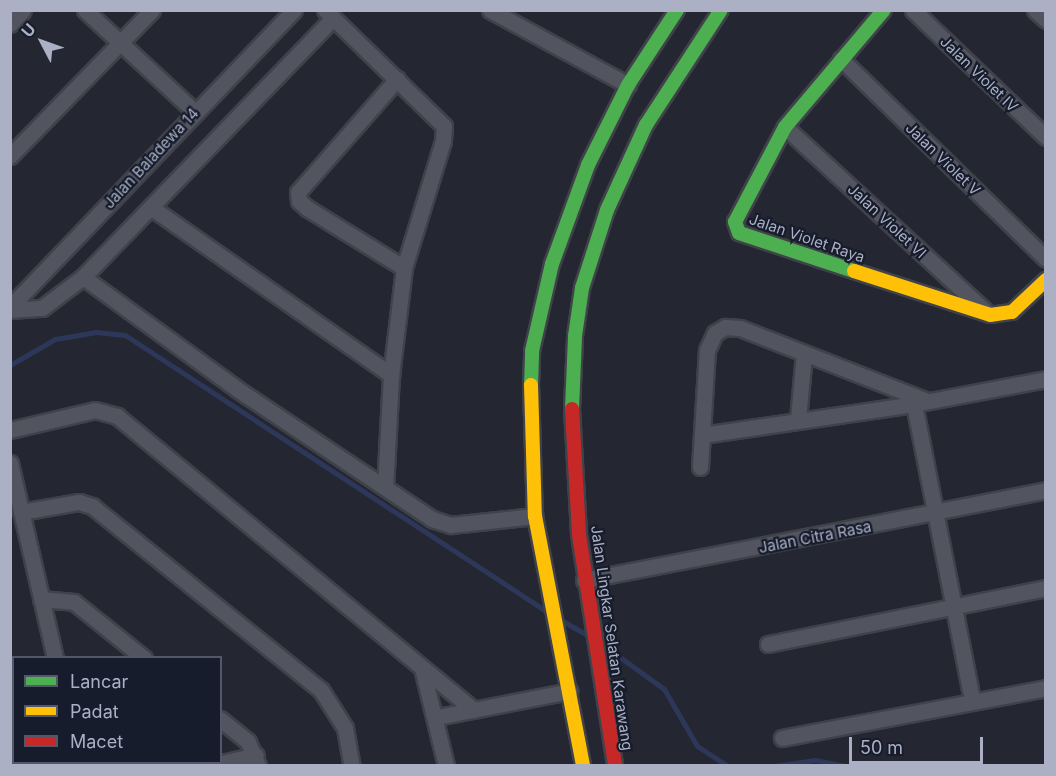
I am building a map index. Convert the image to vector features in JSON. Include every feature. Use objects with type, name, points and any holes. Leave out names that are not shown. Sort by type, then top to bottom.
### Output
[{"type":"main road","points":[[583,765],[535,516],[530,389],[541,308],[588,165],[628,85],[676,10]]},
{"type":"main road","name":"Jalan Lingkar Selatan Karawang","points":[[615,765],[584,580],[572,419],[575,336],[582,288],[607,210],[646,125],[721,10]]},
{"type":"main road","name":"Jalan Violet Raya","points":[[884,10],[785,127],[735,222],[739,233],[990,315]]},
{"type":"main road","points":[[990,315],[1012,312],[1046,280]]},
{"type":"street","points":[[10,24],[22,10]]},
{"type":"street","points":[[85,10],[195,112]]},
{"type":"street","points":[[10,156],[152,10]]},
{"type":"street","name":"Jalan Baladewa 14","points":[[10,309],[294,10]]},
{"type":"street","points":[[490,10],[628,85]]},
{"type":"street","name":"Jalan Violet IV","points":[[913,10],[1046,137]]},
{"type":"street","points":[[1035,10],[1046,20]]},
{"type":"street","points":[[10,309],[42,308],[83,277],[152,208],[329,14],[438,117],[445,134],[404,268],[391,375],[385,488]]},
{"type":"street","name":"Jalan Violet V","points":[[841,59],[1046,259]]},
{"type":"street","points":[[397,79],[298,192],[299,201],[307,208],[404,268]]},
{"type":"street","name":"Jalan Violet VI","points":[[785,127],[990,315]]},
{"type":"street","points":[[152,208],[391,375]]},
{"type":"street","points":[[83,277],[237,389],[441,523],[535,516]]},
{"type":"street","points":[[700,467],[707,350],[720,328],[740,328],[920,403]]},
{"type":"street","points":[[798,420],[804,353]]},
{"type":"street","points":[[702,435],[920,403],[1046,379]]},
{"type":"street","points":[[920,403],[934,513],[972,700]]},
{"type":"street","points":[[10,430],[95,410],[117,416],[474,710]]},
{"type":"street","points":[[10,463],[55,656]]},
{"type":"street","name":"Jalan Citra Rasa","points":[[584,580],[1046,490]]},
{"type":"street","points":[[21,512],[79,502],[92,506],[321,690],[345,728],[352,765]]},
{"type":"street","points":[[768,644],[952,605],[1046,588]]},
{"type":"street","points":[[41,599],[74,602],[143,656]]},
{"type":"street","points":[[422,668],[437,717],[446,765]]},
{"type":"street","points":[[782,738],[972,700],[1046,688]]},
{"type":"street","points":[[437,717],[569,691]]},
{"type":"street","points":[[222,721],[248,742],[257,760],[222,764]]},
{"type":"waterway","points":[[10,365],[55,339],[96,332],[125,335],[546,611]]},
{"type":"waterway","points":[[561,620],[587,635]]},
{"type":"waterway","points":[[603,645],[664,689],[697,746],[728,766]]},
{"type":"waterway","points":[[774,766],[815,760],[845,766]]},
{"type":"traffic: fast","points":[[531,385],[532,351],[552,264],[588,165],[628,85],[677,10]]},
{"type":"traffic: fast","points":[[572,409],[575,336],[582,288],[607,210],[646,125],[721,10]]},
{"type":"traffic: fast","points":[[854,271],[739,233],[735,222],[785,127],[884,10]]},
{"type":"traffic: slow","points":[[854,271],[990,315],[1012,312],[1046,280]]},
{"type":"traffic: slow","points":[[531,385],[535,516],[583,766]]},
{"type":"traffic: jam","points":[[572,409],[579,535],[615,766]]}]
